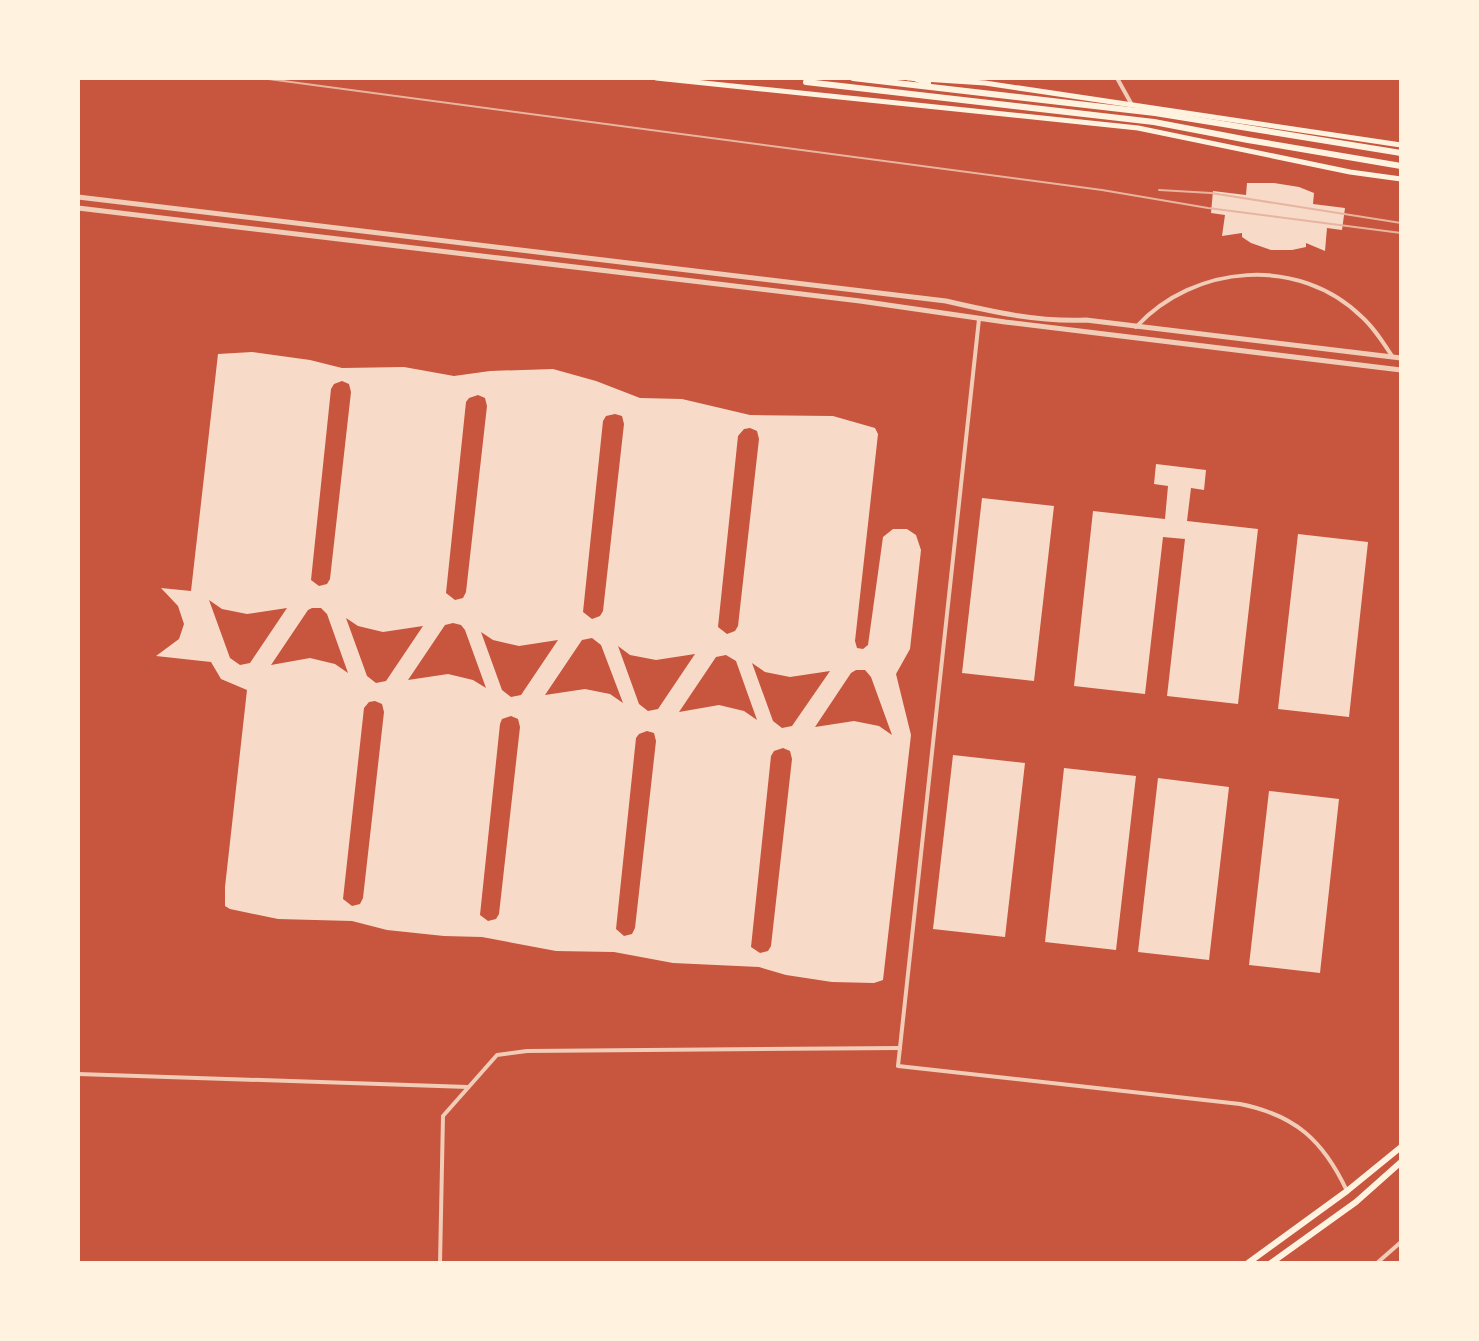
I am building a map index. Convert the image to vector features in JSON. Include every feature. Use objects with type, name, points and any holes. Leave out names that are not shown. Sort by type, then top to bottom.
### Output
[{"type":"main road","points":[[656,78],[1138,128],[1350,172],[1401,179]]},
{"type":"main road","points":[[853,78],[1155,113],[1401,153]]},
{"type":"main road","points":[[908,78],[985,83],[1401,145]]},
{"type":"main road","points":[[914,78],[939,86]]},
{"type":"main road","points":[[806,82],[1154,122],[1401,166]]},
{"type":"main road","points":[[1248,1263],[1347,1191],[1401,1147]]},
{"type":"main road","points":[[1271,1263],[1356,1202],[1401,1162]]},
{"type":"street","points":[[1117,78],[1133,107]]},
{"type":"street","points":[[78,197],[932,300],[1006,315],[1401,358]]},
{"type":"street","points":[[78,208],[844,299],[1401,370]]},
{"type":"street","points":[[1136,327],[1152,309],[1195,285],[1231,276],[1267,274],[1291,278],[1335,297],[1361,315],[1392,357]]},
{"type":"street","points":[[979,318],[898,1066],[1265,1109],[1290,1119],[1306,1132],[1347,1191]]},
{"type":"street","points":[[440,1263],[443,1116],[497,1055],[527,1051],[900,1048]]},
{"type":"street","points":[[78,1074],[468,1087]]},
{"type":"street","points":[[1377,1263],[1401,1242]]},
{"type":"building","points":[[1247,183],[1299,187],[1314,193],[1313,204],[1345,208],[1342,230],[1327,228],[1325,251],[1306,243],[1306,247],[1292,250],[1271,250],[1251,243],[1242,237],[1242,233],[1222,236],[1225,215],[1211,213],[1213,191],[1246,195]]},
{"type":"building","points":[[252,352],[342,368],[404,367],[454,376],[490,371],[553,369],[640,398],[682,399],[750,415],[833,416],[875,428],[878,434],[855,641],[857,648],[863,649],[868,645],[883,537],[893,529],[907,529],[916,535],[921,550],[910,649],[896,674],[911,735],[883,980],[874,983],[832,982],[786,975],[759,967],[673,963],[614,952],[556,951],[482,937],[387,930],[352,921],[278,919],[225,906],[247,690],[221,679],[211,662],[156,656],[179,639],[184,624],[178,606],[161,588],[191,591],[218,354]],"holes":[[[342,381],[349,384],[351,392],[330,579],[327,584],[319,586],[311,580],[331,389]],[[478,395],[485,398],[487,406],[466,592],[463,598],[455,600],[446,593],[466,402]],[[615,414],[622,416],[624,424],[603,611],[592,619],[583,612],[603,421],[606,416]],[[750,428],[757,431],[759,439],[738,626],[727,634],[718,627],[738,436],[744,429]],[[209,600],[222,609],[247,614],[287,608],[250,663],[240,665],[230,658]],[[321,608],[327,614],[348,673],[335,664],[310,658],[271,665],[308,610]],[[346,618],[358,626],[383,632],[423,626],[386,681],[376,683],[367,676]],[[453,623],[465,630],[486,688],[473,680],[448,674],[408,680],[445,625]],[[481,632],[493,640],[519,646],[558,640],[521,695],[511,697],[502,690]],[[592,638],[601,645],[623,703],[610,694],[585,689],[545,695],[582,640]],[[618,646],[630,655],[656,660],[695,654],[658,709],[648,711],[639,704]],[[726,655],[736,661],[757,720],[744,711],[719,705],[679,712],[716,657]],[[752,663],[765,672],[790,677],[830,671],[792,726],[782,728],[773,721]],[[865,670],[871,677],[892,735],[879,726],[854,721],[815,727],[851,673]],[[375,701],[382,704],[384,712],[363,898],[360,904],[352,906],[343,899],[364,708]],[[511,716],[518,719],[520,727],[499,914],[496,919],[488,921],[480,915],[500,724],[502,719]],[[647,731],[654,733],[656,741],[635,928],[632,934],[624,936],[616,929],[636,738]],[[783,748],[790,751],[792,759],[771,946],[768,951],[760,953],[751,947],[771,756],[774,751]]]},
{"type":"building","points":[[1156,464],[1206,470],[1204,490],[1191,488],[1187,521],[1258,529],[1238,704],[1167,696],[1185,539],[1163,537],[1145,694],[1074,686],[1093,511],[1165,519],[1168,486],[1154,484]]},
{"type":"building","points":[[982,498],[1054,506],[1034,681],[962,673]]},
{"type":"building","points":[[1298,534],[1368,542],[1349,717],[1278,709]]},
{"type":"building","points":[[953,755],[1025,763],[1005,937],[933,929]]},
{"type":"building","points":[[1064,768],[1136,776],[1116,950],[1045,942]]},
{"type":"building","points":[[1158,778],[1229,787],[1209,960],[1138,952]]},
{"type":"building","points":[[1269,791],[1339,799],[1320,973],[1249,965]]},
{"type":"railway","points":[[261,78],[1401,233]]},
{"type":"railway","points":[[1159,190],[1211,193],[1401,223]]}]
